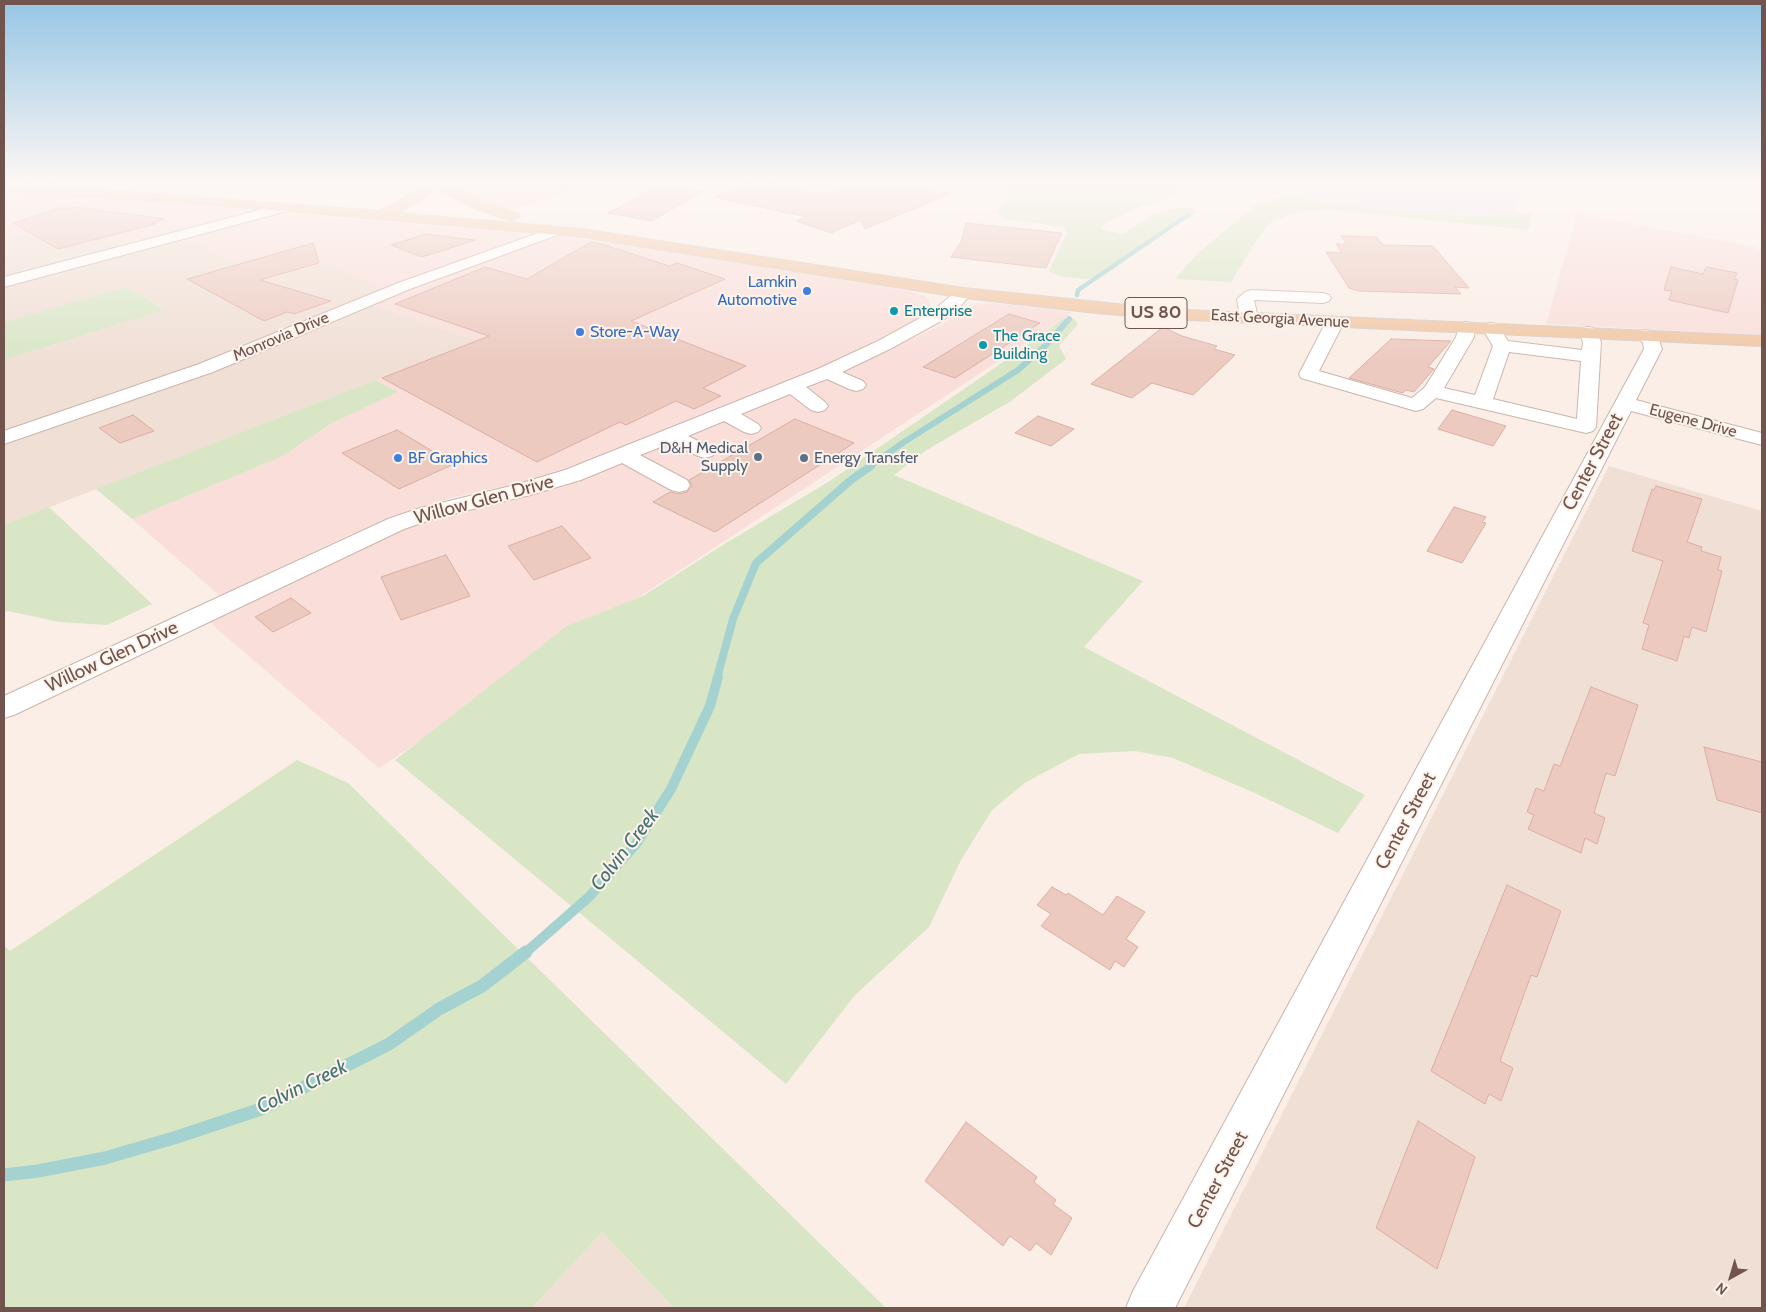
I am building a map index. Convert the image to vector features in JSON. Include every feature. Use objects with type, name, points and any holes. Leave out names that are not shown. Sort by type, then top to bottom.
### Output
[{"type":"main road","name":"East Georgia Avenue","points":[[634,241],[964,293],[1096,308],[1250,318],[1645,334],[1762,341]]},
{"type":"street","points":[[4,282],[157,241]]},
{"type":"street","name":"Monrovia Drive","points":[[4,438],[206,368],[404,286],[527,241]]},
{"type":"street","name":"Willow Glen Drive","points":[[4,708],[391,526],[428,513],[548,483],[623,455],[827,372],[884,345],[937,316],[964,293]]},
{"type":"street","points":[[1250,318],[1245,299],[1251,295],[1323,298]]},
{"type":"street","points":[[1335,322],[1308,374],[1416,405],[1432,391],[1465,337],[1466,327]]},
{"type":"street","points":[[1491,328],[1502,346]]},
{"type":"street","points":[[1545,330],[1553,353]]},
{"type":"street","points":[[1432,391],[1586,427],[1612,391],[1591,357],[1592,342],[1588,332]]},
{"type":"street","name":"Center Street","points":[[1150,1308],[1612,391],[1653,349],[1652,341],[1645,334]]},
{"type":"street","points":[[1482,402],[1502,346]]},
{"type":"street","points":[[1502,346],[1591,357]]},
{"type":"street","points":[[827,372],[856,385]]},
{"type":"street","points":[[792,386],[818,406]]},
{"type":"street","name":"Eugene Drive","points":[[1612,391],[1762,439]]},
{"type":"street","points":[[762,398],[784,411]]},
{"type":"street","points":[[724,414],[751,428]]},
{"type":"street","points":[[671,435],[705,452]]},
{"type":"street","points":[[623,455],[679,485]]},
{"type":"shaded area","points":[[4,241],[194,241],[270,279],[326,262],[387,289],[369,303],[477,341],[4,525],[4,360],[165,310],[126,287],[4,322]]},
{"type":"shaded area","points":[[114,241],[155,241],[125,247]]},
{"type":"shaded area","points":[[194,241],[511,241],[387,289],[326,262],[270,279]]},
{"type":"shaded area","points":[[537,241],[598,241],[910,291],[925,296],[931,306],[923,316],[831,364],[567,470],[538,479],[455,497],[397,515],[344,537],[220,596],[132,519],[281,457],[332,423],[397,392],[376,380],[476,341],[369,303]]},
{"type":"shaded area","points":[[1569,241],[1726,241],[1752,246],[1762,251],[1762,335],[1546,324]]},
{"type":"shaded area","points":[[994,303],[1073,312],[379,768],[208,621],[399,531],[446,516],[585,478],[856,365],[941,325],[967,309],[979,304]]},
{"type":"shaded area","points":[[1609,466],[1762,511],[1762,1308],[1184,1308]]},
{"type":"shaded area","points":[[602,1232],[674,1308],[532,1308]]},
{"type":"green space","points":[[1063,241],[1151,241],[1109,272],[1087,279],[1064,277],[1049,270]]},
{"type":"green space","points":[[1212,241],[1256,241],[1231,282],[1175,279],[1198,253]]},
{"type":"green space","points":[[126,287],[165,310],[4,360],[4,322]]},
{"type":"green space","points":[[1064,318],[1074,319],[1078,324],[1059,346],[1066,359],[1011,401],[925,451],[894,475],[1143,581],[1084,647],[1365,795],[1338,833],[1255,793],[1173,758],[1135,751],[1079,754],[1026,782],[992,810],[961,860],[929,927],[855,995],[786,1084],[395,760],[567,626],[643,596],[726,543],[830,481]]},
{"type":"green space","points":[[376,380],[398,392],[332,423],[281,457],[132,519],[96,489]]},
{"type":"green space","points":[[49,507],[152,604],[107,625],[59,622],[8,611],[4,612],[4,525]]},
{"type":"green space","points":[[297,760],[348,783],[886,1308],[674,1308],[602,1232],[532,1308],[4,1308],[4,946],[10,951]]},
{"type":"building","points":[[45,241],[88,241],[58,249]]},
{"type":"building","points":[[403,241],[471,241],[422,257],[391,245]]},
{"type":"building","points":[[1058,241],[1046,268],[951,257],[961,242]]},
{"type":"building","points":[[1345,241],[1380,241],[1383,245],[1433,246],[1469,288],[1455,287],[1461,294],[1359,291],[1349,288],[1326,252],[1342,253],[1336,244],[1347,244]]},
{"type":"building","points":[[591,242],[669,266],[677,263],[725,279],[631,321],[746,366],[703,388],[721,396],[694,409],[676,401],[626,425],[620,422],[537,462],[382,378],[489,336],[395,304],[485,267],[527,279]]},
{"type":"building","points":[[313,243],[319,263],[260,280],[331,301],[294,314],[287,312],[264,321],[187,279]]},
{"type":"building","points":[[1671,267],[1703,274],[1706,267],[1737,273],[1734,279],[1738,280],[1728,313],[1669,300],[1672,291],[1664,290]]},
{"type":"building","name":"The Grace Building","points":[[1009,314],[1040,323],[955,378],[923,367]]},
{"type":"building","points":[[1163,327],[1182,336],[1217,346],[1214,349],[1235,355],[1193,395],[1152,383],[1132,398],[1091,384]]},
{"type":"building","points":[[1391,339],[1451,341],[1428,367],[1434,369],[1414,392],[1406,390],[1403,393],[1349,378]]},
{"type":"building","points":[[1452,410],[1506,426],[1493,446],[1438,429]]},
{"type":"building","points":[[133,415],[154,431],[120,443],[99,428]]},
{"type":"building","points":[[1038,416],[1074,429],[1051,446],[1015,433]]},
{"type":"building","points":[[795,419],[854,443],[715,532],[653,502],[670,492],[679,494],[687,492],[692,486],[689,480]]},
{"type":"building","name":"BF Graphics","points":[[397,430],[454,464],[399,489],[342,453]]},
{"type":"building","points":[[1656,486],[1702,499],[1687,542],[1702,547],[1701,551],[1721,557],[1718,570],[1722,571],[1706,632],[1692,627],[1689,638],[1684,636],[1677,661],[1642,649],[1649,625],[1643,623],[1663,561],[1632,551],[1652,489],[1654,490]]},
{"type":"building","points":[[1454,507],[1486,517],[1482,522],[1486,523],[1462,563],[1427,551]]},
{"type":"building","points":[[562,526],[591,558],[534,580],[508,546]]},
{"type":"building","points":[[446,555],[470,596],[401,620],[381,577]]},
{"type":"building","points":[[291,598],[311,613],[273,632],[255,617]]},
{"type":"building","points":[[1591,687],[1638,705],[1615,776],[1606,773],[1594,813],[1605,818],[1597,844],[1585,838],[1581,853],[1528,829],[1534,815],[1527,812],[1536,788],[1544,791],[1554,764],[1560,766]]},
{"type":"building","points":[[1704,747],[1762,762],[1762,813],[1717,800]]},
{"type":"building","points":[[1507,885],[1561,911],[1537,977],[1531,975],[1500,1061],[1513,1068],[1501,1101],[1489,1094],[1485,1104],[1431,1071]]},
{"type":"building","points":[[1052,887],[1066,895],[1068,893],[1103,915],[1117,896],[1145,912],[1126,939],[1138,947],[1124,967],[1115,961],[1110,970],[1041,926],[1051,914],[1037,905]]},
{"type":"building","points":[[1418,1121],[1475,1157],[1437,1269],[1376,1228]]},
{"type":"building","points":[[966,1122],[1037,1177],[1034,1182],[1056,1200],[1053,1204],[1072,1218],[1051,1255],[1036,1243],[1030,1251],[1010,1236],[1003,1246],[925,1181]]},
{"type":"waterway","name":"Colvin Creek","points":[[1077,295],[1078,290],[1150,241]]},
{"type":"waterway","name":"Colvin Creek","points":[[869,467],[904,442],[1018,370],[1046,345],[1069,319]]},
{"type":"waterway","name":"Colvin Creek","points":[[717,678],[733,619],[756,563],[851,480],[871,466]]},
{"type":"waterway","name":"Colvin Creek","points":[[524,954],[590,896],[636,844],[671,789],[710,706],[718,677]]},
{"type":"waterway","name":"Colvin Creek","points":[[4,1175],[38,1171],[105,1158],[177,1137],[261,1109],[389,1044],[439,1009],[482,986],[526,952]]},
{"type":"place","name":"Lamkin Automotive","points":[[807,291]]},
{"type":"place","name":"Enterprise","points":[[894,311]]},
{"type":"place","name":"Store-A-Way","points":[[580,332]]},
{"type":"place","name":"The Grace Building","points":[[983,345]]},
{"type":"place","name":"D&H Medical Supply","points":[[758,457]]},
{"type":"place","name":"BF Graphics","points":[[398,458]]},
{"type":"place","name":"Energy Transfer","points":[[804,458]]}]
